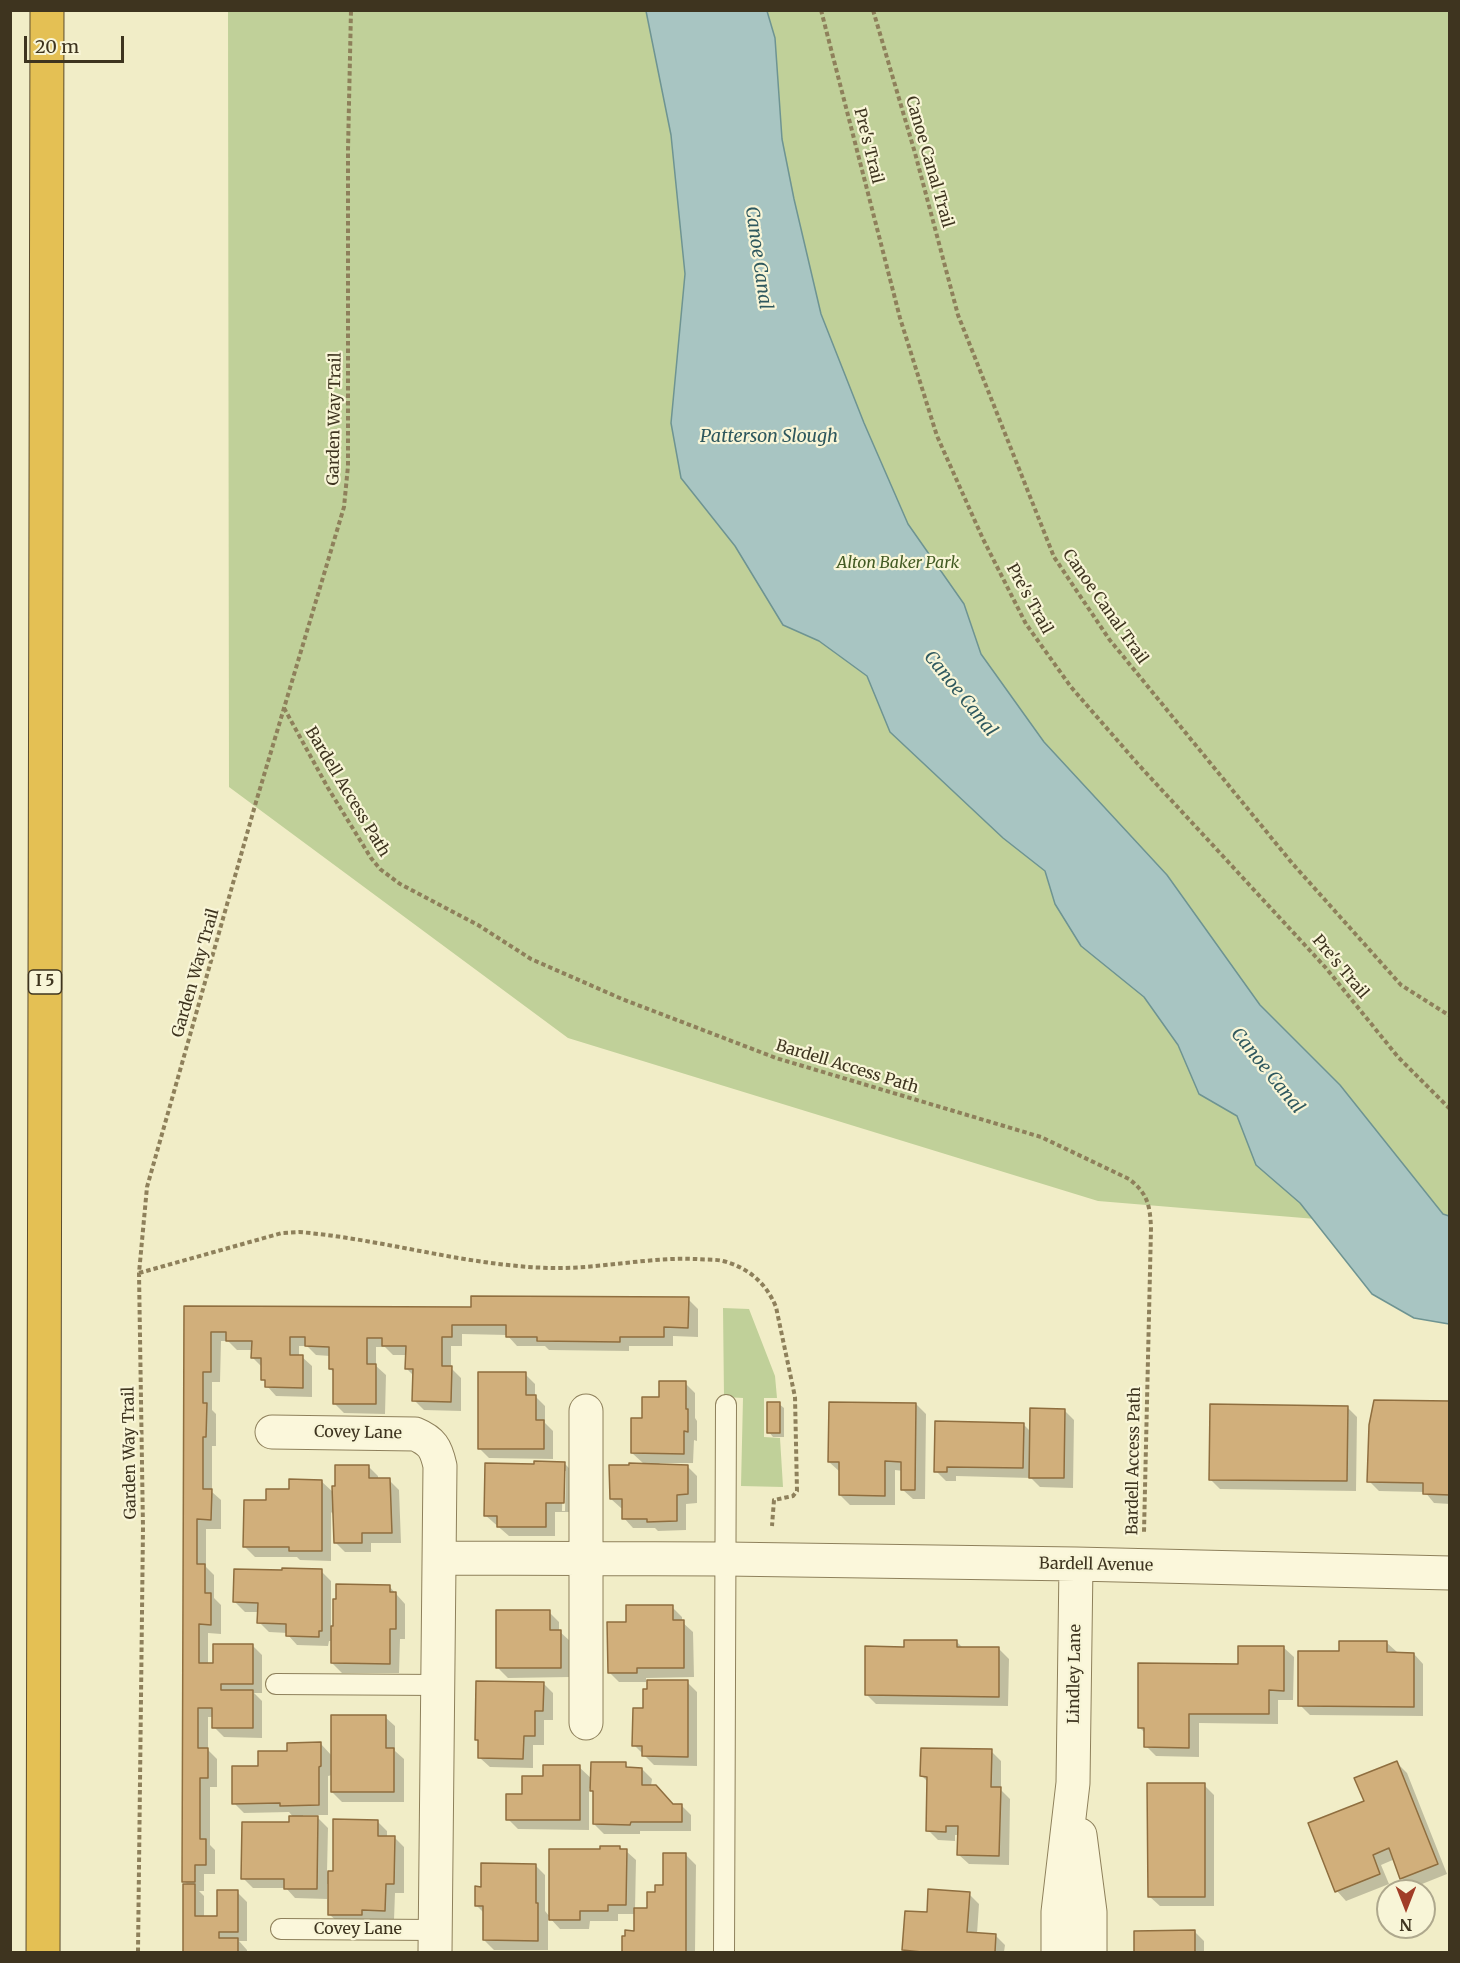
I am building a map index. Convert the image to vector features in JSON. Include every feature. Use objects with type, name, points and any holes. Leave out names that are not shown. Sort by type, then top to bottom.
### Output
[{"type":"highway","name":"I 5","points":[[43,1953],[47,10]]},
{"type":"street","points":[[586,1411],[586,1723]]},
{"type":"street","name":"Covey Lane","points":[[272,1432],[405,1432],[428,1439],[433,1444],[440,1466],[435,1941]]},
{"type":"street","points":[[440,1558],[746,1560]]},
{"type":"street","name":"Bardell Avenue","points":[[746,1560],[1076,1564],[1449,1573]]},
{"type":"street","name":"Lindley Lane","points":[[1073,1783],[1076,1564]]},
{"type":"street","points":[[1058,1953],[1058,1912],[1073,1783]]},
{"type":"street","points":[[1073,1783],[1090,1912],[1090,1953]]},
{"type":"lane","points":[[724,1953],[746,1560],[726,1405]]},
{"type":"lane","points":[[276,1684],[438,1685]]},
{"type":"lane","name":"Covey Lane","points":[[281,1929],[435,1941]]},
{"type":"path","name":"Garden Way Trail","points":[[138,1953],[143,1528],[138,1273],[147,1188],[344,507],[348,466],[348,150],[351,10]]},
{"type":"path","name":"Pre's Trail","points":[[821,10],[900,318],[937,436],[983,539],[1026,624],[1071,687],[1137,763],[1326,968],[1398,1057],[1449,1109]]},
{"type":"path","name":"Canoe Canal Trail","points":[[873,10],[915,153],[958,315],[1054,557],[1109,639],[1292,863],[1401,985],[1449,1016]]},
{"type":"path","name":"Bardell Access Path","points":[[284,708],[328,788],[380,869],[400,884],[478,925],[531,959],[622,999],[776,1058],[1041,1137],[1129,1179],[1141,1189],[1146,1199],[1151,1228],[1144,1566]]},
{"type":"path","points":[[138,1273],[282,1233],[299,1232],[511,1266],[592,1267],[676,1258],[721,1260],[732,1264],[752,1274],[764,1284],[770,1293],[776,1307],[795,1397],[797,1491],[793,1496],[774,1500],[746,1560]]},
{"type":"green space","name":"Alton Baker Park","points":[[228,11],[1449,11],[1449,1230],[1098,1201],[568,1038],[229,787]]},
{"type":"green space","points":[[723,1308],[749,1309],[775,1376],[777,1398],[764,1398],[764,1437],[780,1438],[783,1487],[741,1486],[743,1398],[724,1397]]},
{"type":"water","name":"Patterson Slough","points":[[646,11],[767,11],[775,38],[782,139],[821,314],[864,423],[908,524],[964,604],[981,654],[1044,742],[1167,875],[1260,1005],[1340,1085],[1443,1214],[1449,1216],[1449,1324],[1414,1318],[1372,1294],[1300,1203],[1256,1165],[1237,1116],[1199,1094],[1178,1045],[1144,997],[1081,946],[1055,904],[1045,871],[1003,838],[890,732],[867,676],[819,641],[783,625],[735,546],[681,478],[671,423],[685,274],[671,135]]},
{"type":"building","points":[[471,1296],[689,1297],[688,1328],[664,1327],[664,1337],[620,1337],[620,1342],[537,1341],[537,1337],[506,1337],[506,1325],[452,1325],[452,1337],[442,1337],[442,1366],[452,1366],[451,1402],[412,1401],[413,1369],[405,1369],[406,1346],[382,1346],[382,1338],[367,1338],[367,1364],[376,1364],[376,1404],[333,1404],[333,1369],[329,1369],[329,1347],[305,1346],[305,1337],[290,1337],[290,1355],[303,1355],[303,1388],[265,1387],[265,1380],[261,1380],[261,1358],[251,1358],[252,1341],[226,1341],[226,1332],[211,1332],[211,1372],[203,1372],[203,1403],[207,1403],[206,1437],[203,1437],[203,1489],[212,1489],[211,1520],[197,1519],[197,1564],[205,1564],[205,1593],[211,1593],[211,1625],[199,1624],[199,1663],[213,1663],[213,1644],[253,1644],[253,1684],[221,1684],[221,1690],[253,1690],[253,1728],[212,1728],[212,1708],[198,1708],[198,1748],[208,1748],[208,1778],[200,1778],[200,1839],[206,1839],[206,1865],[195,1865],[195,1882],[182,1882],[184,1306],[471,1307]]},
{"type":"building","points":[[478,1372],[526,1372],[526,1395],[536,1395],[536,1420],[544,1420],[544,1449],[478,1449]]},
{"type":"building","points":[[659,1381],[686,1381],[688,1432],[684,1431],[684,1454],[631,1453],[631,1418],[642,1418],[642,1397],[659,1397]]},
{"type":"building","points":[[1374,1400],[1450,1401],[1450,1495],[1423,1494],[1423,1483],[1367,1482],[1369,1425]]},
{"type":"building","points":[[767,1402],[780,1402],[780,1433],[767,1433]]},
{"type":"building","points":[[829,1402],[916,1403],[915,1490],[901,1490],[901,1462],[885,1461],[885,1496],[839,1495],[839,1462],[828,1462]]},
{"type":"building","points":[[1210,1404],[1348,1406],[1347,1481],[1209,1480]]},
{"type":"building","points":[[1030,1408],[1065,1409],[1064,1478],[1029,1478]]},
{"type":"building","points":[[935,1421],[1024,1423],[1023,1468],[947,1467],[947,1472],[934,1472]]},
{"type":"building","points":[[534,1461],[565,1462],[564,1503],[546,1503],[546,1527],[497,1527],[497,1516],[484,1516],[485,1463],[534,1464]]},
{"type":"building","points":[[629,1463],[688,1465],[688,1494],[677,1495],[677,1521],[647,1522],[647,1519],[622,1519],[622,1499],[610,1499],[609,1465],[629,1465]]},
{"type":"building","points":[[335,1465],[369,1465],[369,1478],[390,1478],[392,1533],[362,1533],[362,1543],[334,1543],[332,1486],[335,1486]]},
{"type":"building","points":[[289,1479],[322,1480],[322,1551],[289,1551],[289,1547],[243,1547],[244,1500],[266,1500],[266,1489],[289,1489]]},
{"type":"building","points":[[282,1568],[322,1569],[322,1631],[319,1631],[319,1637],[286,1636],[286,1624],[257,1623],[258,1603],[233,1602],[234,1569],[282,1570]]},
{"type":"building","points":[[336,1584],[390,1585],[390,1592],[396,1592],[396,1629],[390,1629],[390,1664],[331,1663],[331,1626],[333,1626],[333,1599],[336,1599]]},
{"type":"building","points":[[626,1605],[673,1605],[673,1620],[684,1620],[684,1668],[637,1668],[637,1673],[608,1673],[607,1622],[626,1622]]},
{"type":"building","points":[[496,1610],[550,1610],[550,1630],[561,1630],[561,1668],[496,1668]]},
{"type":"building","points":[[904,1640],[957,1640],[957,1647],[999,1647],[999,1697],[865,1695],[865,1646],[904,1647]]},
{"type":"building","points":[[1339,1641],[1387,1641],[1387,1652],[1414,1653],[1414,1707],[1298,1706],[1298,1651],[1339,1651]]},
{"type":"building","points":[[1238,1646],[1284,1646],[1284,1691],[1269,1690],[1269,1714],[1189,1714],[1189,1748],[1144,1747],[1144,1728],[1138,1728],[1138,1663],[1238,1664]]},
{"type":"building","points":[[647,1680],[688,1680],[688,1757],[642,1756],[642,1746],[632,1746],[633,1708],[643,1708],[643,1689],[647,1689]]},
{"type":"building","points":[[476,1681],[544,1682],[543,1711],[535,1711],[535,1736],[524,1736],[523,1759],[478,1758],[478,1740],[475,1740]]},
{"type":"building","points":[[331,1715],[386,1715],[386,1748],[394,1748],[394,1792],[331,1792]]},
{"type":"building","points":[[321,1742],[319,1805],[232,1804],[232,1766],[258,1766],[258,1751],[287,1751],[287,1743]]},
{"type":"building","points":[[921,1748],[992,1749],[991,1787],[1001,1787],[999,1856],[957,1855],[958,1826],[946,1826],[946,1832],[926,1831],[927,1777],[920,1776]]},
{"type":"building","points":[[1397,1761],[1438,1864],[1400,1879],[1389,1848],[1373,1855],[1380,1874],[1335,1892],[1308,1823],[1364,1801],[1354,1778]]},
{"type":"building","points":[[591,1762],[626,1762],[626,1767],[642,1768],[642,1785],[656,1785],[673,1804],[682,1804],[682,1822],[631,1822],[630,1825],[593,1824],[593,1791],[590,1791]]},
{"type":"building","points":[[543,1765],[580,1765],[580,1820],[506,1820],[506,1794],[522,1794],[522,1776],[543,1776]]},
{"type":"building","points":[[1147,1783],[1205,1783],[1205,1897],[1148,1897]]},
{"type":"building","points":[[289,1816],[318,1816],[317,1889],[284,1889],[284,1879],[241,1879],[242,1822],[289,1822]]},
{"type":"building","points":[[333,1819],[378,1820],[378,1836],[395,1836],[394,1884],[386,1884],[385,1911],[362,1910],[362,1915],[328,1915],[328,1871],[333,1871]]},
{"type":"building","points":[[600,1846],[620,1846],[620,1849],[627,1849],[626,1905],[608,1905],[608,1911],[580,1911],[580,1920],[549,1920],[549,1849],[600,1849]]},
{"type":"building","points":[[663,1853],[686,1853],[686,1952],[622,1952],[622,1936],[625,1936],[625,1930],[634,1931],[634,1908],[647,1908],[647,1892],[655,1892],[655,1885],[663,1885]]},
{"type":"building","points":[[481,1863],[536,1864],[538,1941],[483,1940],[483,1906],[475,1906],[475,1886],[481,1887]]},
{"type":"building","points":[[183,1884],[195,1884],[195,1916],[217,1916],[217,1890],[238,1890],[238,1932],[219,1932],[219,1938],[238,1938],[238,1952],[183,1952]]},
{"type":"building","points":[[928,1889],[970,1892],[967,1932],[996,1934],[995,1952],[902,1950],[905,1911],[927,1912]]},
{"type":"building","points":[[1195,1930],[1195,1952],[1134,1952],[1134,1931]]},
{"type":"water label","name":"Canoe Canal","points":[[758,258]]},
{"type":"water label","name":"Canoe Canal","points":[[960,694]]},
{"type":"water label","name":"Canoe Canal","points":[[1267,1071]]}]
